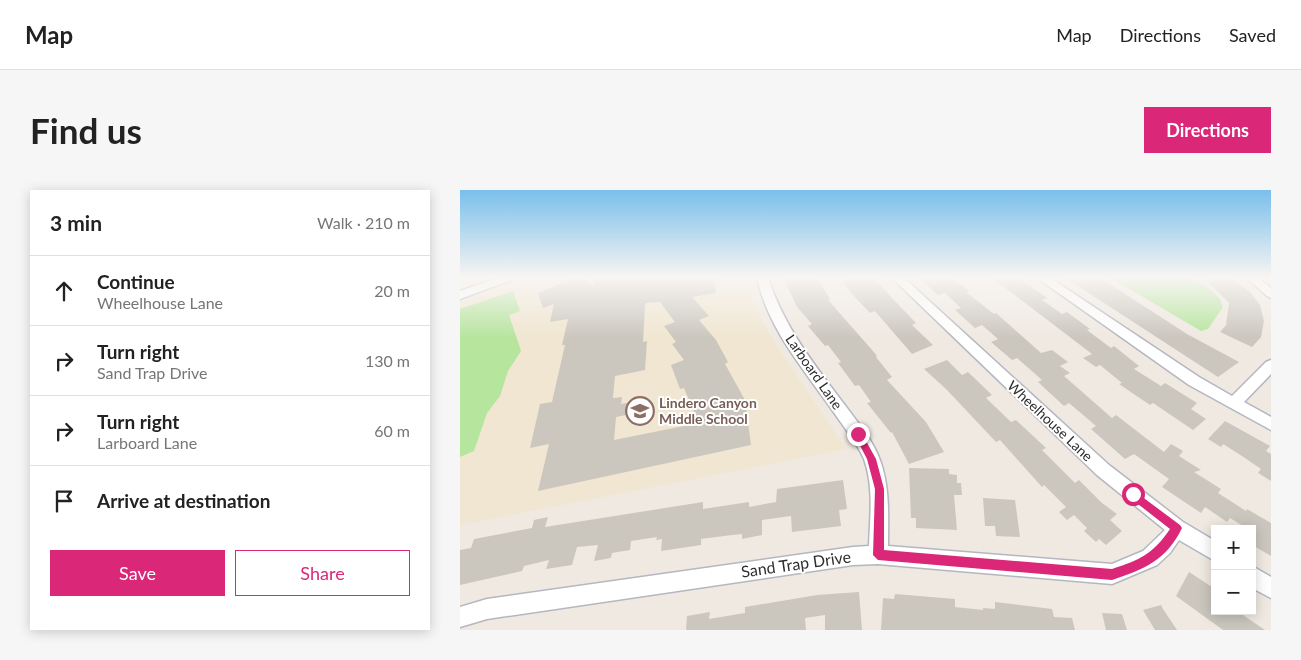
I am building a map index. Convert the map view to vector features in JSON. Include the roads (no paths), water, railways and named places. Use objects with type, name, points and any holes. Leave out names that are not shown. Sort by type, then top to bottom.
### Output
[{"type":"street","name":"Larboard Lane","points":[[767,298],[782,326],[858,434],[871,459],[880,489],[878,555]]},
{"type":"street","name":"Wheelhouse Lane","points":[[918,298],[1103,470],[1177,528],[1211,549]]},
{"type":"street","points":[[1072,298],[1194,381],[1271,424]]},
{"type":"street","points":[[1234,403],[1271,365]]},
{"type":"street","name":"Sand Trap Drive","points":[[460,617],[497,608],[853,556],[878,555],[1112,574],[1144,563],[1164,547],[1177,528]]},
{"type":"street","points":[[1256,579],[1271,588]]},
{"type":"place","name":"Lindero Canyon Middle School","points":[[640,411]]}]
